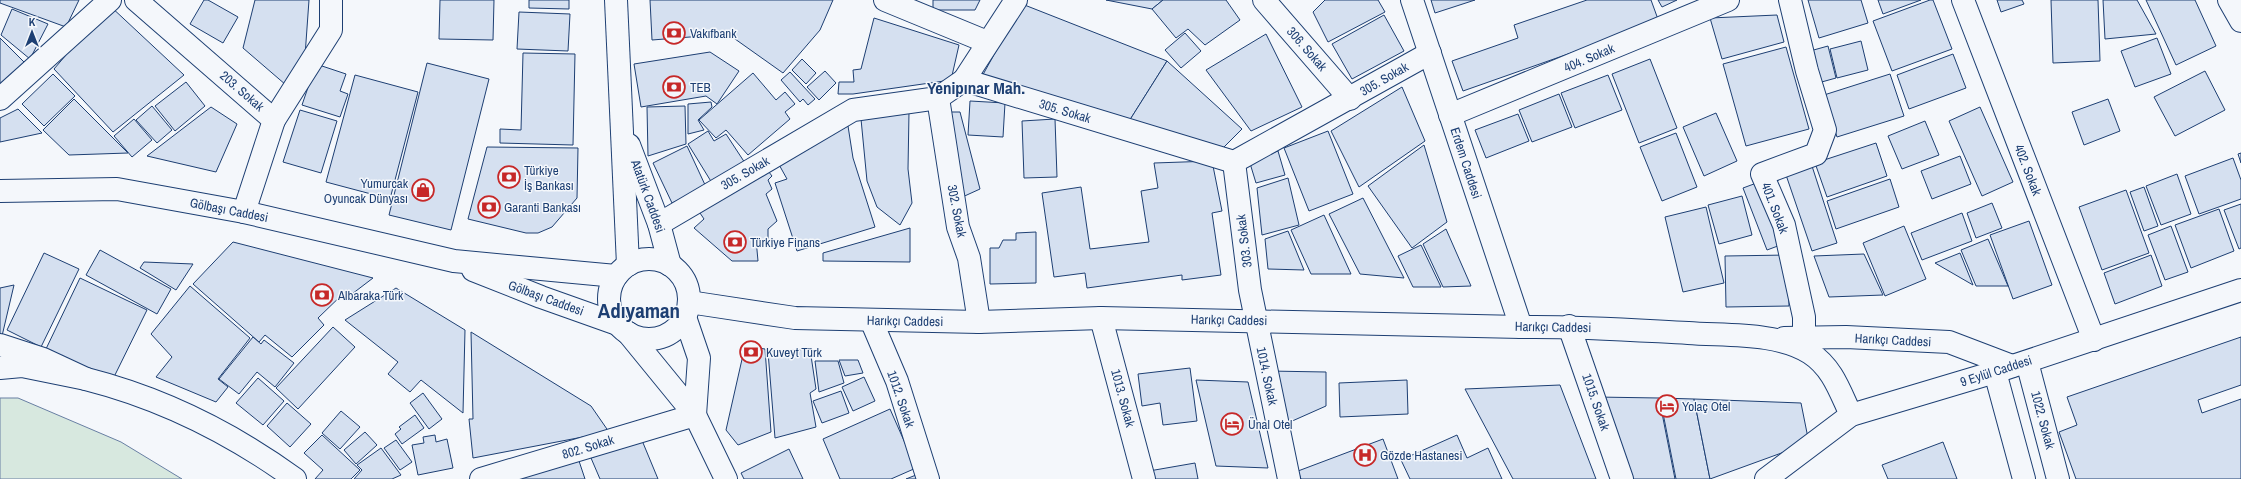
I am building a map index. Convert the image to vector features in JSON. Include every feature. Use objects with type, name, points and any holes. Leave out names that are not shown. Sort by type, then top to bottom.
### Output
[{"type":"street","points":[[0,99],[110,0]]},
{"type":"street","name":"203. Sokak","points":[[136,0],[274,120],[244,212]]},
{"type":"street","points":[[274,120],[331,30],[331,0]]},
{"type":"street","name":"Atatürk Caddesi","points":[[616,0],[623,128],[622,270]]},
{"type":"street","points":[[885,0],[987,42]]},
{"type":"street","points":[[964,80],[987,42],[1016,0]]},
{"type":"street","name":"306. Sokak","points":[[1264,0],[1350,99]]},
{"type":"street","name":"Erdem Caddesi","points":[[1412,0],[1521,327]]},
{"type":"street","name":"404. Sokak","points":[[1450,115],[1728,0]]},
{"type":"street","name":"401. Sokak","points":[[1790,0],[1807,71],[1825,130],[1816,154],[1762,174],[1784,225],[1804,317],[1804,338]]},
{"type":"street","name":"402. Sokak","points":[[1963,0],[2094,340]]},
{"type":"street","points":[[2229,0],[2241,21]]},
{"type":"street","name":"305. Sokak","points":[[658,224],[853,110],[938,98],[964,80],[1234,162],[1350,99],[1430,53]]},
{"type":"street","name":"302. Sokak","points":[[938,98],[958,227],[969,258],[979,322]]},
{"type":"street","name":"Atatürk Caddesi","points":[[623,128],[658,224],[670,265]]},
{"type":"street","name":"303. Sokak","points":[[1234,162],[1255,321]]},
{"type":"street","name":"Gölbaşı Caddesi","points":[[0,191],[117,189],[244,212],[454,262],[541,298],[622,328]]},
{"type":"street","points":[[695,415],[699,358],[687,310],[685,281],[670,265],[649,259],[641,259],[622,270],[610,288],[608,303],[622,328],[695,415],[726,479]]},
{"type":"street","name":"Gölbaşı Caddesi","points":[[454,262],[622,270]]},
{"type":"street","name":"9 Eylül Caddesi","points":[[1766,479],[1851,416],[2012,367],[2241,290]]},
{"type":"street","points":[[622,328],[642,339],[656,339],[676,329],[687,310]]},
{"type":"street","name":"Harıkçı Caddesi","points":[[687,310],[795,318],[871,320],[979,322],[1101,318],[1521,327],[1570,326],[1769,338],[1846,337],[1949,342],[2012,367]]},
{"type":"street","name":"1013. Sokak","points":[[1101,318],[1144,479]]},
{"type":"street","name":"1012. Sokak","points":[[871,320],[897,381],[928,479]]},
{"type":"street","name":"1014. Sokak","points":[[1255,321],[1289,479]]},
{"type":"street","name":"1015. Sokak","points":[[1570,326],[1622,479]]},
{"type":"street","name":"Harıkçı Caddesi","points":[[1769,338],[1809,352],[1822,362],[1830,371],[1851,416]]},
{"type":"street","points":[[0,345],[43,359],[86,380]]},
{"type":"street","points":[[0,368],[22,366],[126,389],[184,414],[241,444],[295,479]]},
{"type":"street","points":[[2012,367],[2024,479]]},
{"type":"street","name":"1022. Sokak","points":[[2012,367],[2058,479]]},
{"type":"street","name":"802. Sokak","points":[[481,479],[695,415]]},
{"type":"shaded area","points":[[0,398],[18,398],[121,442],[182,479],[0,479]]},
{"type":"building","points":[[0,0],[79,0],[66,27],[0,3]]},
{"type":"building","points":[[204,0],[208,0],[238,17],[223,43],[190,24]]},
{"type":"building","points":[[255,0],[309,0],[305,56],[286,85],[243,48]]},
{"type":"building","points":[[440,0],[494,0],[493,40],[439,39]]},
{"type":"building","points":[[529,0],[569,0],[569,9],[529,8]]},
{"type":"building","points":[[650,0],[833,0],[820,30],[783,73],[728,34],[652,40]]},
{"type":"building","points":[[933,0],[980,0],[975,10],[933,10]]},
{"type":"building","points":[[1106,0],[1163,0],[1152,9]]},
{"type":"building","points":[[1163,0],[1226,0],[1240,20],[1205,45],[1188,29],[1176,38],[1152,9]]},
{"type":"building","points":[[1325,0],[1378,0],[1385,12],[1328,42],[1313,12]]},
{"type":"building","points":[[1431,0],[1475,0],[1435,13]]},
{"type":"building","points":[[1587,0],[1651,0],[1659,22],[1463,91],[1452,61],[1518,38],[1514,25]]},
{"type":"building","points":[[1658,0],[1677,0],[1662,7]]},
{"type":"building","points":[[1808,0],[1861,0],[1868,23],[1819,38]]},
{"type":"building","points":[[1878,0],[1921,0],[1883,14]]},
{"type":"building","points":[[1933,0],[1952,49],[1892,71],[1873,21]]},
{"type":"building","points":[[1997,0],[2022,0],[2024,4],[2001,12]]},
{"type":"building","points":[[2051,0],[2098,0],[2100,61],[2053,63]]},
{"type":"building","points":[[2103,0],[2137,0],[2156,34],[2105,39]]},
{"type":"building","points":[[2146,0],[2195,0],[2216,46],[2176,65]]},
{"type":"building","points":[[1022,4],[1167,61],[1126,126],[980,80]]},
{"type":"building","points":[[109,5],[184,75],[113,132],[54,69]]},
{"type":"building","points":[[12,9],[48,24],[30,59],[1,35]]},
{"type":"building","points":[[519,12],[570,14],[568,51],[517,49]]},
{"type":"building","points":[[1384,15],[1404,51],[1352,79],[1332,44]]},
{"type":"building","points":[[1777,15],[1784,42],[1722,59],[1710,18]]},
{"type":"building","points":[[874,18],[959,45],[951,80],[853,94],[838,94],[839,82],[854,82],[853,70],[861,69]]},
{"type":"building","points":[[1185,33],[1201,51],[1181,68],[1165,50]]},
{"type":"building","points":[[1266,34],[1302,107],[1251,131],[1206,70]]},
{"type":"building","points":[[0,38],[26,64],[0,88]]},
{"type":"building","points":[[2157,38],[2171,74],[2135,87],[2121,51]]},
{"type":"building","points":[[1861,41],[1868,70],[1837,78],[1830,49]]},
{"type":"building","points":[[1828,46],[1836,78],[1818,83],[1810,51]]},
{"type":"building","points":[[1786,47],[1809,129],[1746,146],[1723,64]]},
{"type":"building","points":[[710,52],[739,71],[717,104],[706,96],[641,107],[634,64]]},
{"type":"building","points":[[523,53],[575,54],[573,145],[500,143],[500,129],[521,130]]},
{"type":"building","points":[[1953,54],[1966,88],[1909,109],[1897,75]]},
{"type":"building","points":[[802,59],[816,73],[806,84],[792,70]]},
{"type":"building","points":[[1650,59],[1677,128],[1639,143],[1612,74]]},
{"type":"building","points":[[1167,61],[1242,129],[1220,151],[1126,126]]},
{"type":"building","points":[[427,63],[489,79],[451,230],[389,215]]},
{"type":"building","points":[[316,64],[346,74],[340,91],[348,94],[340,117],[302,105]]},
{"type":"building","points":[[825,71],[836,83],[819,100],[807,87]]},
{"type":"building","points":[[2205,71],[2225,110],[2175,136],[2154,97]]},
{"type":"building","points":[[790,72],[815,99],[808,105],[803,99],[800,102],[781,80]]},
{"type":"building","points":[[753,73],[776,100],[785,92],[795,104],[785,112],[790,119],[748,155],[726,130],[716,138],[699,120]]},
{"type":"building","points":[[53,74],[75,96],[44,126],[22,104]]},
{"type":"building","points":[[1890,74],[1904,116],[1837,137],[1824,95]]},
{"type":"building","points":[[355,75],[418,92],[390,199],[326,182]]},
{"type":"building","points":[[1608,75],[1622,110],[1575,128],[1561,93]]},
{"type":"building","points":[[186,82],[205,106],[175,131],[155,106]]},
{"type":"building","points":[[1402,87],[1425,141],[1359,187],[1331,131]]},
{"type":"building","points":[[1559,94],[1572,127],[1532,142],[1519,110]]},
{"type":"building","points":[[74,99],[128,153],[69,155],[43,130]]},
{"type":"building","points":[[2108,99],[2120,131],[2084,145],[2072,112]]},
{"type":"building","points":[[970,101],[1005,103],[1003,137],[968,135]]},
{"type":"building","points":[[711,102],[712,107],[698,120],[704,130],[688,134],[688,104]]},
{"type":"building","points":[[152,106],[172,130],[157,143],[136,120]]},
{"type":"building","points":[[685,106],[686,144],[648,156],[647,107]]},
{"type":"building","points":[[211,107],[237,124],[216,172],[147,156]]},
{"type":"building","points":[[1980,107],[2013,182],[1982,196],[1949,121]]},
{"type":"building","points":[[18,109],[42,133],[0,142],[0,118]]},
{"type":"building","points":[[300,110],[337,121],[321,173],[283,162]]},
{"type":"building","points":[[909,112],[908,169],[912,203],[900,225],[877,207],[867,181],[861,119]]},
{"type":"building","points":[[945,112],[960,112],[980,189],[958,199]]},
{"type":"building","points":[[1716,113],[1737,161],[1704,176],[1683,127]]},
{"type":"building","points":[[1518,114],[1529,141],[1486,158],[1475,130]]},
{"type":"building","points":[[134,119],[152,140],[132,157],[114,136]]},
{"type":"building","points":[[1055,119],[1057,177],[1024,178],[1022,121]]},
{"type":"building","points":[[1925,121],[1939,155],[1902,169],[1888,136]]},
{"type":"building","points":[[848,126],[853,158],[875,227],[797,251],[775,183],[787,179],[777,161]]},
{"type":"building","points":[[708,131],[714,141],[726,134],[745,163],[712,183],[688,144]]},
{"type":"building","points":[[1328,131],[1353,194],[1309,211],[1284,148]]},
{"type":"building","points":[[1676,133],[1697,187],[1662,201],[1640,147]]},
{"type":"building","points":[[1876,143],[1887,176],[1827,197],[1815,163]]},
{"type":"building","points":[[1424,145],[1447,222],[1412,248],[1368,186]]},
{"type":"building","points":[[687,146],[706,187],[672,203],[653,163]]},
{"type":"building","points":[[487,147],[578,148],[577,198],[552,227],[538,233],[526,233],[468,219]]},
{"type":"building","points":[[1278,151],[1285,175],[1256,183],[1249,160]]},
{"type":"building","points":[[2241,153],[2241,163],[2238,154]]},
{"type":"building","points":[[1960,156],[1971,184],[1932,199],[1921,171]]},
{"type":"building","points":[[2233,158],[2241,180],[2241,199],[2199,214],[2185,176]]},
{"type":"building","points":[[1212,161],[1222,211],[1212,213],[1221,275],[1182,280],[1182,275],[1087,288],[1085,273],[1054,277],[1042,193],[1081,187],[1090,249],[1149,242],[1141,191],[1158,188],[1154,163]]},
{"type":"building","points":[[1811,163],[1837,243],[1812,251],[1785,172]]},
{"type":"building","points":[[765,167],[772,176],[768,180],[772,189],[766,194],[777,221],[768,229],[768,241],[756,239],[758,261],[732,261],[694,228],[704,219],[698,210]]},
{"type":"building","points":[[2177,174],[2191,214],[2161,225],[2146,186]]},
{"type":"building","points":[[1288,178],[1299,225],[1262,235],[1257,188]]},
{"type":"building","points":[[1890,179],[1899,207],[1836,229],[1827,201]]},
{"type":"building","points":[[1762,181],[1786,243],[1767,250],[1743,188]]},
{"type":"building","points":[[2144,187],[2158,226],[2144,231],[2130,192]]},
{"type":"building","points":[[2126,190],[2149,253],[2102,270],[2079,207]]},
{"type":"building","points":[[1742,196],[1752,235],[1719,244],[1708,205]]},
{"type":"building","points":[[1363,198],[1404,278],[1360,274],[1329,214]]},
{"type":"building","points":[[1992,203],[2002,228],[1976,238],[1967,213]]},
{"type":"building","points":[[2241,204],[2241,248],[2239,249],[2224,210]]},
{"type":"building","points":[[1706,207],[1724,283],[1683,292],[1665,217]]},
{"type":"building","points":[[2219,209],[2234,251],[2191,268],[2175,225]]},
{"type":"building","points":[[1962,213],[1972,241],[1922,260],[1911,233]]},
{"type":"building","points":[[1324,215],[1351,274],[1311,274],[1291,230]]},
{"type":"building","points":[[2029,221],[2052,285],[2013,299],[1990,235]]},
{"type":"building","points":[[1904,226],[1926,279],[1885,296],[1863,243]]},
{"type":"building","points":[[2171,226],[2188,272],[2165,280],[2148,235]]},
{"type":"building","points":[[910,228],[910,262],[823,261],[823,253]]},
{"type":"building","points":[[1446,229],[1471,286],[1443,287],[1423,244]]},
{"type":"building","points":[[1288,231],[1304,270],[1268,269],[1265,239]]},
{"type":"building","points":[[1036,232],[1036,283],[990,284],[990,248],[999,248],[1003,240],[1016,240],[1016,233]]},
{"type":"building","points":[[1988,239],[2008,286],[1976,286],[1961,250]]},
{"type":"building","points":[[233,242],[373,278],[352,294],[347,290],[318,318],[324,325],[292,357],[265,335],[259,342],[193,284]]},
{"type":"building","points":[[1421,245],[1441,287],[1413,287],[1398,256]]},
{"type":"building","points":[[100,250],[171,289],[157,314],[86,275]]},
{"type":"building","points":[[44,253],[79,269],[41,347],[7,330]]},
{"type":"building","points":[[1960,253],[1973,285],[1935,263]]},
{"type":"building","points":[[1864,254],[1883,295],[1829,297],[1814,256]]},
{"type":"building","points":[[1788,255],[1789,306],[1726,307],[1725,256]]},
{"type":"building","points":[[2151,255],[2162,286],[2115,304],[2104,273]]},
{"type":"building","points":[[144,262],[193,264],[176,290],[140,268]]},
{"type":"building","points":[[80,278],[147,310],[111,383],[45,351]]},
{"type":"building","points":[[14,285],[2,336],[0,335],[0,288]]},
{"type":"building","points":[[190,286],[250,338],[218,379],[228,387],[216,402],[156,377],[172,357],[151,334]]},
{"type":"building","points":[[396,288],[465,330],[463,413],[421,380],[410,392],[388,374],[398,362],[345,320]]},
{"type":"building","points":[[333,327],[355,347],[298,409],[276,388]]},
{"type":"building","points":[[471,332],[591,406],[609,432],[473,458],[469,419],[473,419]]},
{"type":"building","points":[[253,337],[261,344],[264,340],[294,363],[275,387],[257,372],[239,394],[219,379]]},
{"type":"building","points":[[2241,337],[2241,385],[2198,400],[2202,413],[2241,399],[2241,479],[2076,479],[2059,432],[2077,425],[2067,397]]},
{"type":"building","points":[[745,346],[765,349],[771,432],[738,445],[726,430]]},
{"type":"building","points":[[810,349],[816,389],[810,393],[816,427],[775,438],[768,352]]},
{"type":"building","points":[[839,360],[858,360],[863,373],[845,376]]},
{"type":"building","points":[[815,361],[838,361],[844,383],[819,392]]},
{"type":"building","points":[[1190,368],[1197,421],[1163,425],[1160,403],[1142,406],[1138,374]]},
{"type":"building","points":[[1268,371],[1326,372],[1326,406],[1281,426]]},
{"type":"building","points":[[864,377],[875,401],[853,411],[842,387]]},
{"type":"building","points":[[258,378],[284,401],[263,425],[236,403]]},
{"type":"building","name":"Ünal Otel","points":[[1196,380],[1248,382],[1268,468],[1216,466]]},
{"type":"building","points":[[1407,380],[1408,414],[1340,417],[1339,383]]},
{"type":"building","points":[[1560,385],[1596,479],[1513,479],[1465,389]]},
{"type":"building","points":[[841,391],[849,413],[822,423],[813,401]]},
{"type":"building","points":[[423,393],[442,419],[429,429],[410,403]]},
{"type":"building","points":[[1596,397],[1659,398],[1675,479],[1626,479]]},
{"type":"building","points":[[1660,398],[1694,399],[1710,479],[1676,479]]},
{"type":"building","points":[[1694,399],[1801,403],[1809,443],[1710,479]]},
{"type":"building","points":[[287,403],[311,424],[290,447],[267,426]]},
{"type":"building","points":[[890,409],[916,468],[891,479],[840,479],[823,439]]},
{"type":"building","points":[[341,411],[360,427],[340,449],[322,433]]},
{"type":"building","points":[[415,415],[424,428],[402,444],[395,434],[401,429],[399,427]]},
{"type":"building","points":[[365,432],[377,445],[356,464],[344,450]]},
{"type":"building","points":[[322,435],[360,470],[351,479],[315,479],[323,470],[304,453]]},
{"type":"building","points":[[435,435],[436,442],[447,439],[453,468],[418,475],[412,445],[424,443],[423,437]]},
{"type":"building","points":[[1457,435],[1467,458],[1488,448],[1502,479],[1410,479],[1401,460]]},
{"type":"building","points":[[641,438],[658,479],[600,479],[591,458]]},
{"type":"building","name":"Gözde Hastanesi","points":[[1383,439],[1398,479],[1301,479],[1298,471]]},
{"type":"building","points":[[396,440],[412,462],[400,470],[384,448]]},
{"type":"building","points":[[1943,442],[1957,479],[1888,479],[1882,465]]},
{"type":"building","points":[[381,448],[401,475],[392,479],[354,479],[362,470],[357,465]]},
{"type":"building","points":[[789,449],[803,479],[744,479],[741,473]]},
{"type":"building","points":[[577,455],[585,479],[517,479]]},
{"type":"building","points":[[1195,463],[1198,479],[1151,479],[1149,471]]},
{"type":"building","points":[[916,475],[918,479],[906,479]]},
{"type":"place","name":"Vakıfbank","points":[[674,33]]},
{"type":"place","name":"TEB","points":[[674,87]]},
{"type":"place","name":"Türkiye İş Bankası","points":[[509,177]]},
{"type":"place","name":"Yumurcak Oyuncak Dünyası","points":[[423,190]]},
{"type":"place","name":"Garanti Bankası","points":[[489,207]]},
{"type":"place","name":"Türkiye Finans","points":[[735,242]]},
{"type":"place","name":"Albaraka Türk","points":[[322,295]]},
{"type":"place","name":"Kuveyt Türk","points":[[751,352]]},
{"type":"place","name":"Yolaç Otel","points":[[1667,406]]},
{"type":"place","name":"Ünal Otel","points":[[1232,424]]},
{"type":"place","name":"Gözde Hastanesi","points":[[1365,455]]},
{"type":"district","name":"Yenipınar Mah.","points":[[976,87]]},
{"type":"district","name":"Adıyaman","points":[[639,310]]}]
